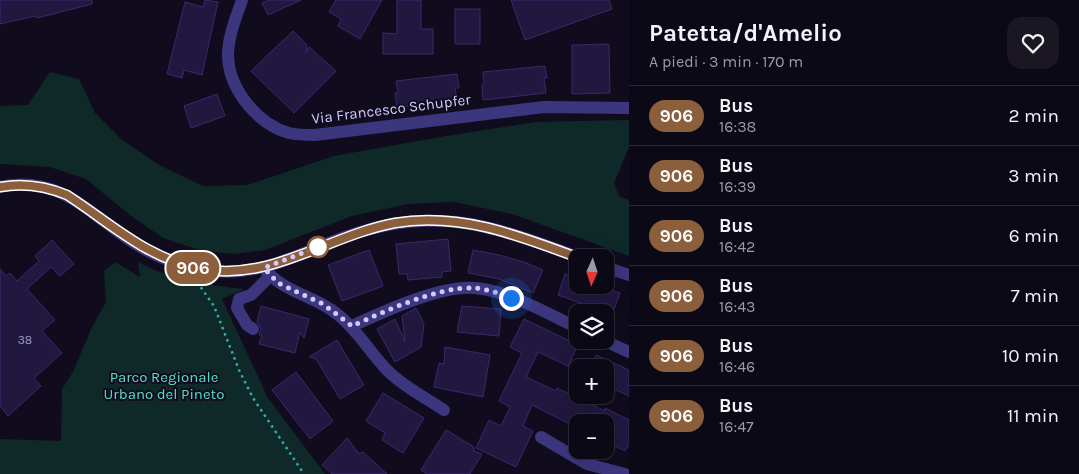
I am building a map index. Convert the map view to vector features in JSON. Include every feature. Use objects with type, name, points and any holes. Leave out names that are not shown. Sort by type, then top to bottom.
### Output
[{"type":"street","name":"Via Francesco Schupfer","points":[[242,0],[228,48],[228,58],[233,79],[239,92],[252,110],[273,126],[288,133],[315,135],[544,108],[629,108]]},
{"type":"street","points":[[0,188],[26,185],[58,191],[75,200],[135,243],[164,259],[186,266],[227,272],[267,272],[363,231],[394,224],[422,221],[452,221],[495,228],[569,254]]},
{"type":"street","points":[[614,270],[629,275]]},
{"type":"street","points":[[267,272],[288,288],[323,304],[352,326],[393,376],[444,410]]},
{"type":"street","points":[[254,329],[248,327],[237,308],[239,299],[251,295],[267,272]]},
{"type":"street","points":[[352,326],[406,303],[445,292],[474,288],[505,296],[569,324]]},
{"type":"street","points":[[614,345],[629,352]]},
{"type":"street","points":[[541,437],[587,464],[625,474]]},
{"type":"path","points":[[186,266],[214,306],[239,370],[253,398],[304,474]]},
{"type":"green space","points":[[50,72],[79,79],[95,113],[121,139],[159,165],[203,186],[247,185],[334,156],[535,122],[629,120],[629,147],[614,183],[619,196],[629,200],[629,256],[614,249],[512,214],[454,202],[408,204],[352,216],[265,250],[233,254],[199,250],[163,238],[130,215],[86,179],[50,167],[0,164],[0,106],[28,105]]},
{"type":"green space","name":"Parco Regionale Urbano del Pineto","points":[[115,262],[140,277],[138,262],[190,281],[245,289],[222,299],[268,398],[325,474],[0,474],[0,439],[61,441],[62,389],[73,372],[91,329],[106,302],[104,271]]},
{"type":"building","points":[[0,0],[92,0],[92,4],[37,18],[36,16],[0,24]]},
{"type":"building","points":[[205,0],[218,2],[202,75],[184,70],[182,78],[167,74],[185,2],[203,7]]},
{"type":"building","points":[[269,0],[301,0],[268,15],[262,3]]},
{"type":"building","points":[[336,0],[382,0],[360,39],[338,26],[341,19],[329,12]]},
{"type":"building","points":[[397,0],[421,0],[421,29],[433,29],[433,54],[383,54],[383,33],[397,34]]},
{"type":"building","points":[[511,0],[609,0],[612,9],[525,40]]},
{"type":"building","points":[[455,9],[480,9],[480,44],[455,44]]},
{"type":"building","points":[[293,31],[307,45],[306,53],[309,47],[336,71],[294,113],[251,71]]},
{"type":"building","points":[[609,44],[610,93],[572,94],[572,45]]},
{"type":"building","points":[[545,66],[547,78],[544,78],[546,93],[483,100],[483,72]]},
{"type":"building","points":[[457,74],[459,88],[455,88],[457,100],[397,108],[395,93],[398,93],[396,81]]},
{"type":"building","points":[[217,94],[225,116],[191,128],[184,106]]},
{"type":"building","points":[[448,239],[451,271],[442,272],[442,277],[408,280],[407,274],[399,274],[396,244]]},
{"type":"building","points":[[52,240],[74,264],[60,276],[51,267],[27,289],[55,320],[42,331],[62,353],[34,378],[41,386],[8,416],[0,406],[0,269],[6,276],[10,273],[17,281],[39,261],[35,256]]},
{"type":"building","points":[[369,250],[383,286],[342,301],[328,265]]},
{"type":"building","points":[[473,250],[524,262],[543,270],[533,293],[499,279],[468,273]]},
{"type":"building","points":[[565,274],[569,275],[569,294],[614,294],[614,291],[620,293],[614,309],[614,304],[583,304],[558,295]]},
{"type":"building","points":[[261,306],[309,319],[304,338],[300,332],[295,353],[259,344],[262,335],[259,335],[261,329],[257,322]]},
{"type":"building","points":[[462,306],[501,309],[499,336],[457,332]]},
{"type":"building","points":[[416,308],[424,324],[421,347],[395,362],[377,329],[395,319],[405,342],[402,316]]},
{"type":"building","points":[[524,319],[569,341],[569,349],[576,349],[571,359],[569,359],[568,366],[538,352],[526,377],[556,391],[557,388],[569,394],[569,404],[590,404],[605,411],[605,408],[629,420],[629,444],[625,451],[614,446],[614,414],[569,414],[569,424],[532,405],[523,426],[533,431],[516,467],[476,448],[489,420],[501,426],[510,407],[499,401],[522,353],[510,347]]},
{"type":"building","points":[[337,340],[364,385],[340,399],[316,359],[309,357]]},
{"type":"building","points":[[445,347],[490,355],[483,397],[434,387],[439,363],[444,364]]},
{"type":"building","points":[[596,355],[605,359],[594,359]]},
{"type":"building","points":[[614,363],[629,370],[629,396],[614,389]]},
{"type":"building","points":[[296,372],[333,421],[310,439],[272,390]]},
{"type":"building","points":[[383,393],[424,418],[403,453],[382,440],[385,433],[366,421]]},
{"type":"building","points":[[446,430],[474,447],[474,451],[482,454],[470,474],[427,474],[421,470]]},
{"type":"building","points":[[347,438],[359,454],[363,452],[387,474],[332,474],[322,465]]},
{"type":"bus line","name":"906","points":[[0,187],[26,185],[58,191],[67,195],[153,254],[186,266],[204,270],[238,272],[256,270],[363,231],[394,224],[438,220],[495,228],[569,254]]},
{"type":"route","points":[[318,247],[264,268],[278,283],[323,304],[352,326],[396,306],[461,288],[488,290],[511,298]]}]
